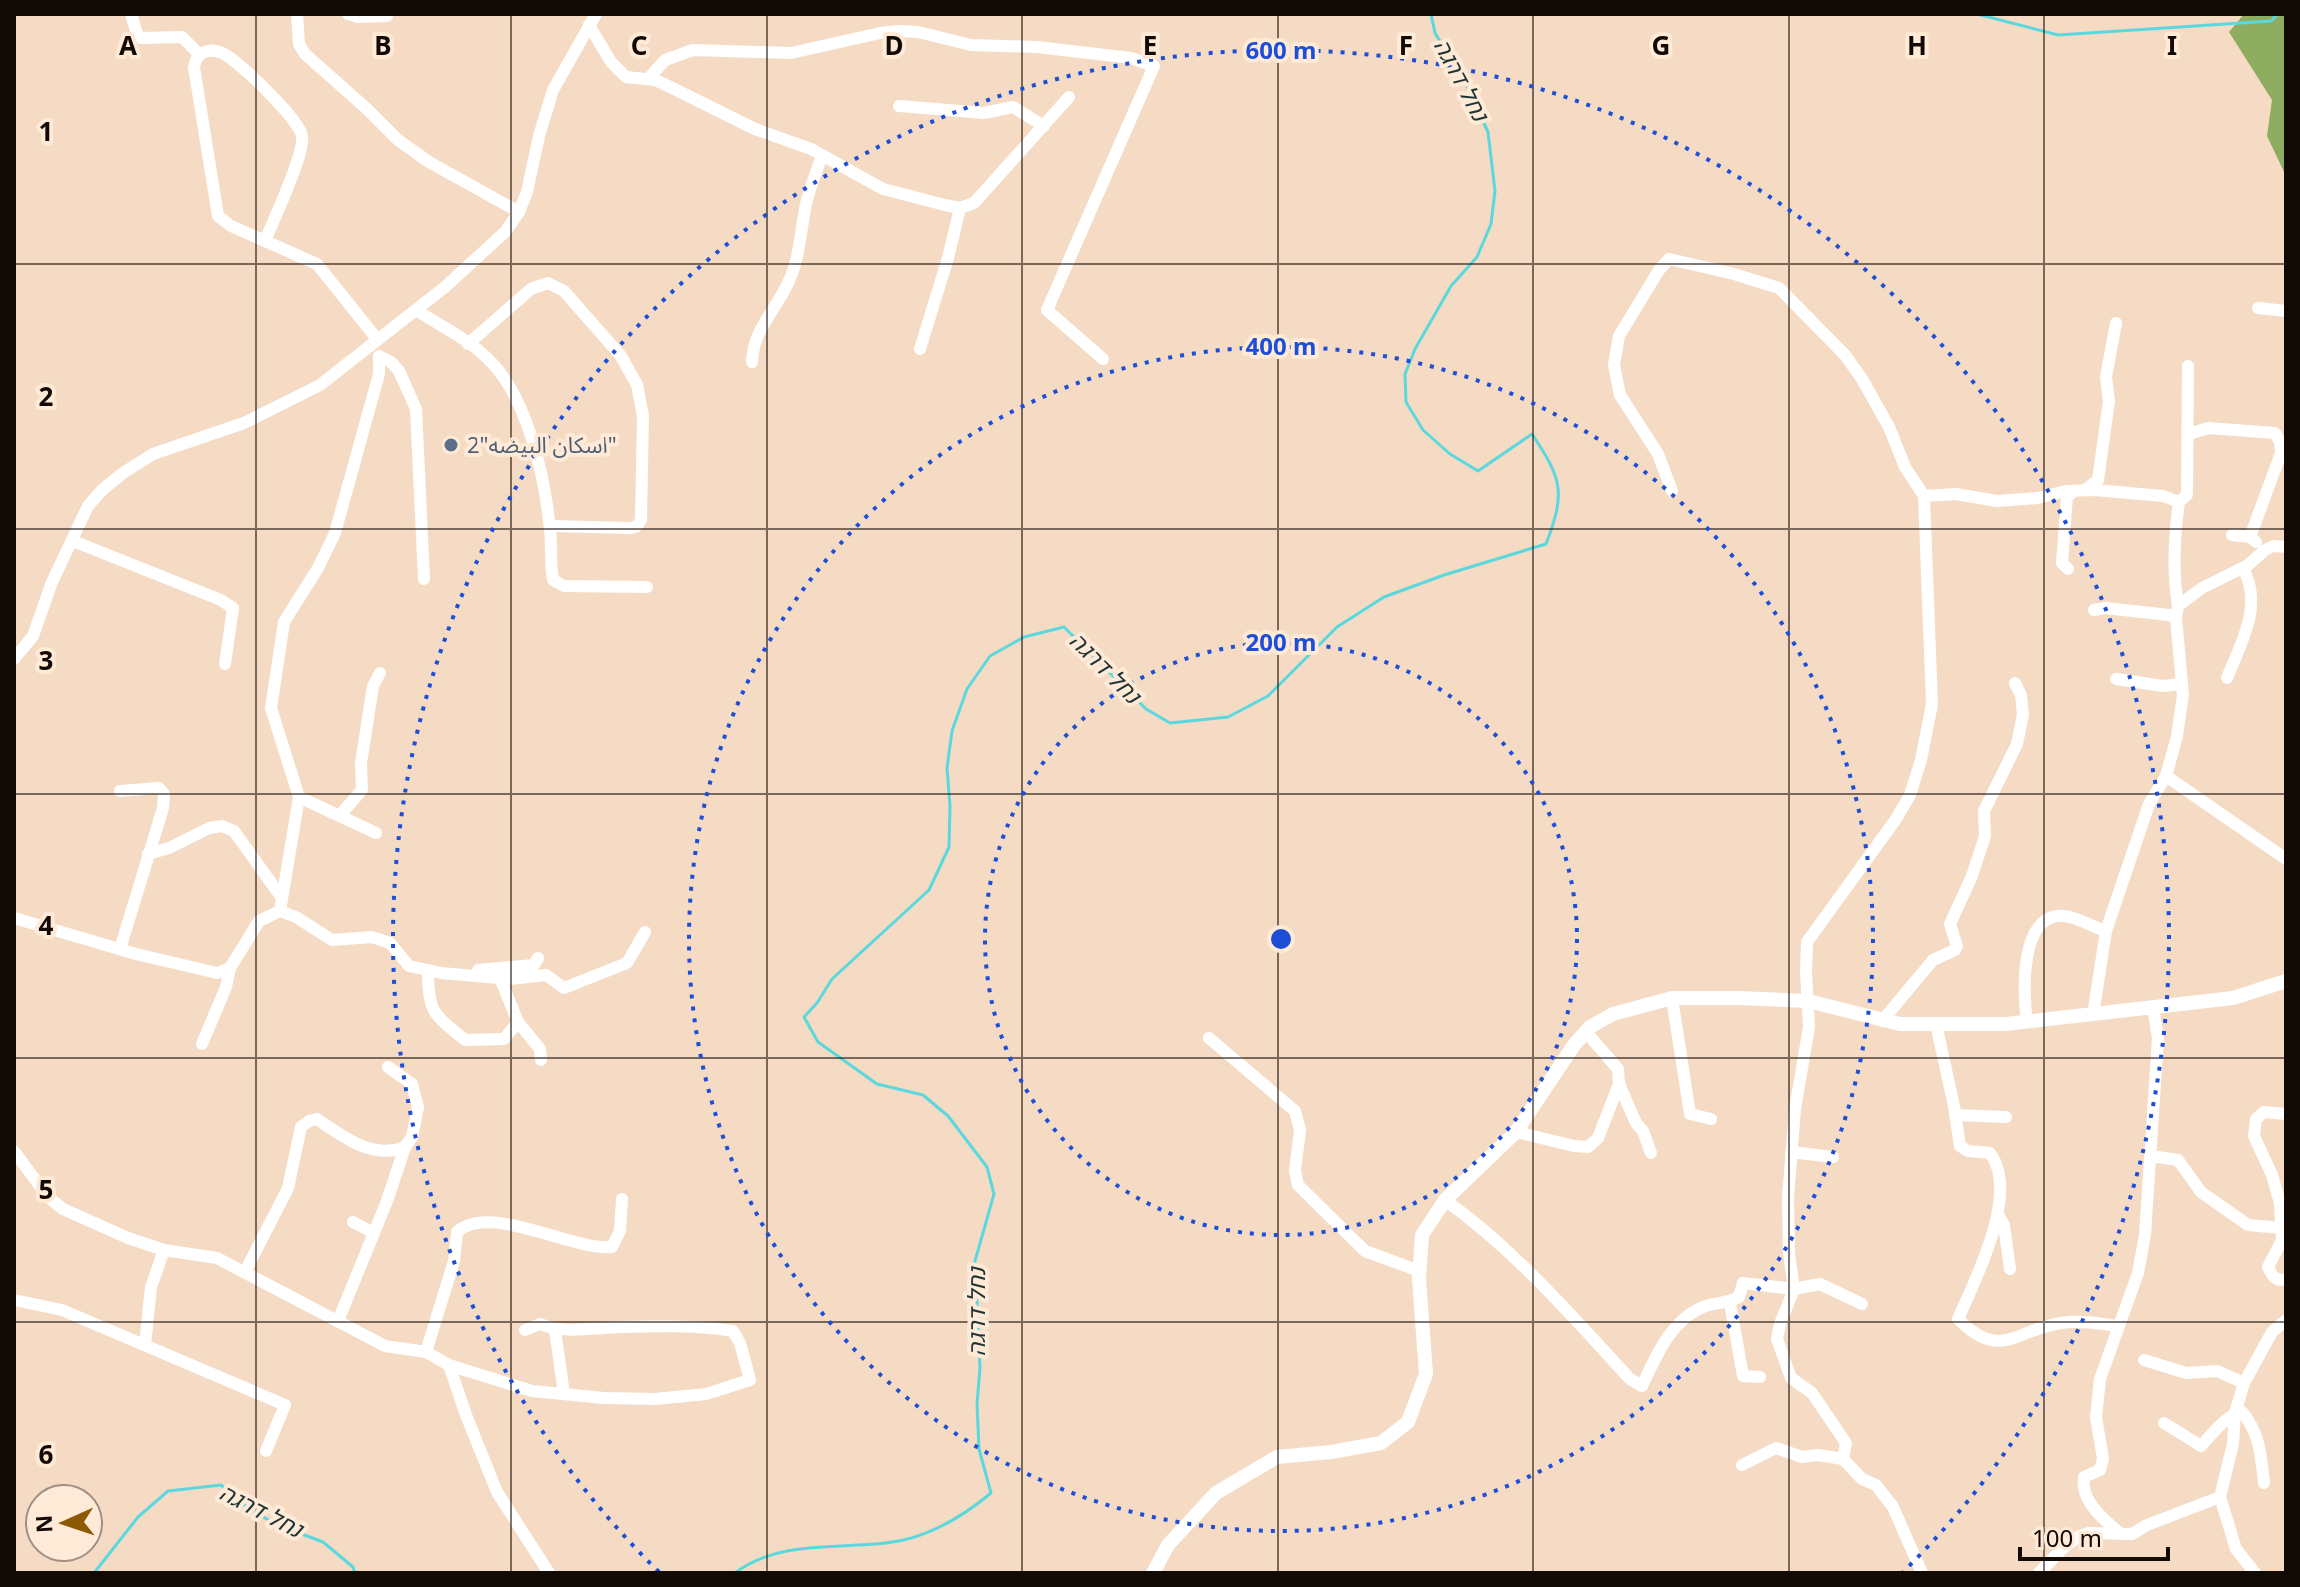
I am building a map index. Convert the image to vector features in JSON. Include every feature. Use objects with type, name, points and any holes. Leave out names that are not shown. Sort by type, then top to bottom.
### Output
[{"type":"street","points":[[131,14],[141,38],[182,37],[199,54]]},
{"type":"street","points":[[297,14],[299,44],[305,54],[398,140],[429,162],[519,212]]},
{"type":"street","points":[[348,14],[358,17],[387,16]]},
{"type":"street","points":[[14,659],[33,636],[52,582],[88,506],[123,473],[153,454],[244,423],[338,373],[489,249],[519,212],[553,90],[592,19]]},
{"type":"street","points":[[592,19],[618,71],[633,79],[664,84],[755,129],[799,144],[883,189],[960,208],[974,203],[1069,97]]},
{"type":"street","points":[[648,79],[665,60],[693,50],[791,53],[899,31],[918,32],[971,45],[1037,47],[1131,58],[1154,66],[1047,310],[1103,359]]},
{"type":"street","points":[[265,241],[301,150],[301,133],[288,111],[223,53],[207,51],[199,54],[194,67],[216,213],[220,220],[231,226],[317,264],[377,339]]},
{"type":"street","points":[[899,106],[984,113],[1013,107],[1044,126]]},
{"type":"street","points":[[752,362],[752,349],[758,332],[792,273],[802,240],[807,202],[822,156]]},
{"type":"street","points":[[920,349],[960,208]]},
{"type":"street","points":[[1672,491],[1658,454],[1620,395],[1614,365],[1619,336],[1669,259],[1779,288],[1845,355],[1862,379],[1889,427],[1905,467],[1924,496],[1932,704],[1921,760],[1910,795],[1896,819],[1807,942],[1809,1027],[1795,1109],[1788,1226],[1794,1289],[1777,1339],[1791,1378],[1812,1393],[1846,1443],[1843,1459]]},
{"type":"street","points":[[468,344],[531,289],[548,283],[564,291],[621,356],[637,385],[643,416],[641,520],[631,528],[550,526]]},
{"type":"street","points":[[2258,308],[2286,311]]},
{"type":"street","points":[[416,310],[492,362],[517,396],[531,436],[550,526],[553,580],[558,585],[647,587]]},
{"type":"street","points":[[2068,569],[2062,563],[2067,496],[2098,480],[2109,401],[2106,377],[2116,323]]},
{"type":"street","points":[[202,1044],[226,987],[230,968],[259,921],[281,905],[299,797],[271,708],[284,622],[318,568],[335,533],[379,374],[379,356],[399,371],[416,409],[424,579]]},
{"type":"street","points":[[2093,1015],[2106,931],[2149,804],[2166,776],[2177,736],[2183,695],[2173,538],[2179,502],[2187,495],[2188,366]]},
{"type":"street","points":[[2189,434],[2208,428],[2275,433],[2281,453],[2250,537]]},
{"type":"street","points":[[1924,496],[1956,494],[1997,501],[2080,490],[2163,496],[2179,502]]},
{"type":"street","points":[[2232,535],[2250,537],[2265,550]]},
{"type":"street","points":[[73,541],[221,600],[233,608],[225,664]]},
{"type":"street","points":[[2094,610],[2105,608],[2169,615],[2177,612],[2202,588],[2243,568],[2265,550],[2273,546],[2286,547]]},
{"type":"street","points":[[2227,678],[2253,607],[2251,583],[2243,568]]},
{"type":"street","points":[[340,815],[362,790],[361,763],[373,686],[380,673]]},
{"type":"street","points":[[2116,679],[2163,686],[2181,684]]},
{"type":"street","points":[[1882,1021],[1933,960],[1955,950],[1957,946],[1950,924],[1972,876],[1985,836],[1984,811],[2017,744],[2023,715],[2021,695],[2015,683]]},
{"type":"street","points":[[2166,776],[2286,859]]},
{"type":"street","points":[[120,791],[152,787],[159,788],[164,794],[163,808],[120,949]]},
{"type":"street","points":[[299,797],[376,833]]},
{"type":"street","points":[[148,854],[169,848],[209,828],[222,826],[234,831],[281,905],[296,917],[332,940],[372,937],[390,943],[409,966],[434,972],[500,978],[546,975],[564,988],[627,963],[645,932]]},
{"type":"street","points":[[2027,1022],[2023,982],[2034,934],[2040,923],[2065,916],[2106,931]]},
{"type":"street","points":[[14,918],[217,973],[230,968]]},
{"type":"street","points":[[434,972],[452,967],[481,970],[534,965],[538,958]]},
{"type":"street","points":[[434,972],[428,997],[432,1007],[438,1019],[465,1040],[504,1039],[518,1022]]},
{"type":"street","points":[[500,978],[518,1022],[540,1049],[541,1060]]},
{"type":"street","points":[[1153,1573],[1168,1545],[1216,1493],[1277,1457],[1381,1443],[1408,1422],[1426,1374],[1419,1271],[1422,1235],[1445,1200],[1516,1132],[1574,1045],[1586,1032],[1613,1014],[1672,998],[1738,998],[1808,1001],[1882,1021],[1936,1024],[2027,1022],[2233,998],[2286,981]]},
{"type":"street","points":[[1672,998],[1690,1114],[1711,1119]]},
{"type":"street","points":[[2121,1534],[2094,1508],[2083,1484],[2084,1477],[2100,1470],[2103,1459],[2096,1417],[2100,1379],[2138,1273],[2145,1235],[2158,1038],[2153,1007]]},
{"type":"street","points":[[1936,1024],[1960,1146],[1968,1151],[1990,1153],[1999,1165],[1998,1214],[1958,1319],[1978,1337],[2006,1340],[2060,1323],[2117,1326]]},
{"type":"street","points":[[1586,1032],[1618,1069],[1619,1084],[1651,1153]]},
{"type":"street","points":[[1209,1038],[1295,1111],[1300,1130],[1295,1171],[1298,1185],[1365,1251],[1419,1271]]},
{"type":"street","points":[[338,1321],[405,1147],[412,1137],[418,1107],[412,1084],[388,1067]]},
{"type":"street","points":[[1516,1132],[1588,1147],[1598,1138],[1619,1084]]},
{"type":"street","points":[[2286,1114],[2264,1112],[2256,1119],[2254,1128],[2254,1136],[2272,1175],[2280,1203],[2282,1240],[2268,1267],[2272,1277],[2286,1279]]},
{"type":"street","points":[[1955,1115],[2006,1117]]},
{"type":"street","points":[[245,1272],[288,1188],[301,1127],[317,1119],[358,1146],[392,1152],[405,1147]]},
{"type":"street","points":[[14,1151],[48,1197],[63,1209],[128,1238],[164,1250],[217,1258],[385,1346],[426,1352],[449,1365],[532,1391],[604,1398],[655,1399],[706,1394],[750,1380],[740,1343],[733,1331],[625,1327],[555,1330],[540,1324],[525,1330]]},
{"type":"street","points":[[1791,1152],[1833,1157]]},
{"type":"street","points":[[2151,1156],[2178,1160],[2201,1192],[2248,1225],[2281,1228]]},
{"type":"street","points":[[426,1352],[454,1261],[457,1232],[464,1225],[474,1222],[533,1229],[600,1248],[612,1247],[620,1231],[622,1199]]},
{"type":"street","points":[[1445,1200],[1536,1277],[1630,1379],[1642,1386],[1660,1348],[1690,1312],[1710,1304],[1730,1303],[1739,1297],[1743,1283],[1794,1289],[1820,1284],[1862,1304]]},
{"type":"street","points":[[1998,1214],[2004,1225],[2010,1269]]},
{"type":"street","points":[[353,1222],[374,1233]]},
{"type":"street","points":[[145,1345],[151,1287],[164,1250]]},
{"type":"street","points":[[14,1300],[62,1310],[285,1405],[266,1451]]},
{"type":"street","points":[[1730,1303],[1743,1376],[1760,1377]]},
{"type":"street","points":[[2255,1573],[2236,1549],[2220,1497],[2233,1444],[2235,1413],[2244,1383],[2272,1332],[2286,1320]]},
{"type":"street","points":[[555,1330],[564,1394]]},
{"type":"street","points":[[2144,1360],[2186,1373],[2217,1371],[2244,1383]]},
{"type":"street","points":[[449,1365],[497,1492],[549,1573]]},
{"type":"street","points":[[2164,1423],[2201,1446],[2235,1413],[2242,1412],[2253,1425],[2260,1446],[2264,1483]]},
{"type":"street","points":[[1742,1465],[1776,1448],[1802,1457],[1818,1455],[1843,1459],[1862,1479],[1876,1485],[1893,1507],[1922,1573]]},
{"type":"street","points":[[2039,1573],[2078,1537],[2089,1533],[2132,1534],[2147,1525],[2220,1497]]},
{"type":"green space","points":[[2244,14],[2286,14],[2286,176],[2267,136],[2272,100],[2229,32]]},
{"type":"waterway","name":"נחל דרגה","points":[[735,1573],[752,1562],[789,1551],[886,1543],[915,1537],[955,1519],[991,1493],[979,1449],[977,1404],[980,1368],[975,1261],[994,1194],[987,1167],[948,1116],[923,1095],[877,1084],[818,1042],[804,1017],[832,979],[929,890],[949,847],[947,768],[952,731],[967,689],[990,656],[1024,637],[1064,627],[1146,709],[1170,723],[1228,717],[1268,696],[1337,627],[1384,597],[1546,544],[1556,511],[1558,486],[1550,463],[1532,434],[1478,471],[1450,454],[1423,430],[1406,402],[1405,374],[1415,349],[1451,286],[1477,257],[1491,224],[1495,191],[1488,132],[1464,80],[1435,33],[1431,14]]},
{"type":"waterway","name":"נחל דרגה","points":[[1977,14],[2058,35],[2271,21],[2278,14]]},
{"type":"waterway","name":"נחל דרגה","points":[[94,1573],[138,1517],[168,1491],[221,1485],[253,1512],[323,1542],[353,1567],[355,1573]]},
{"type":"place","name":"اسكان البيضه\"2\"","points":[[451,445]]}]
